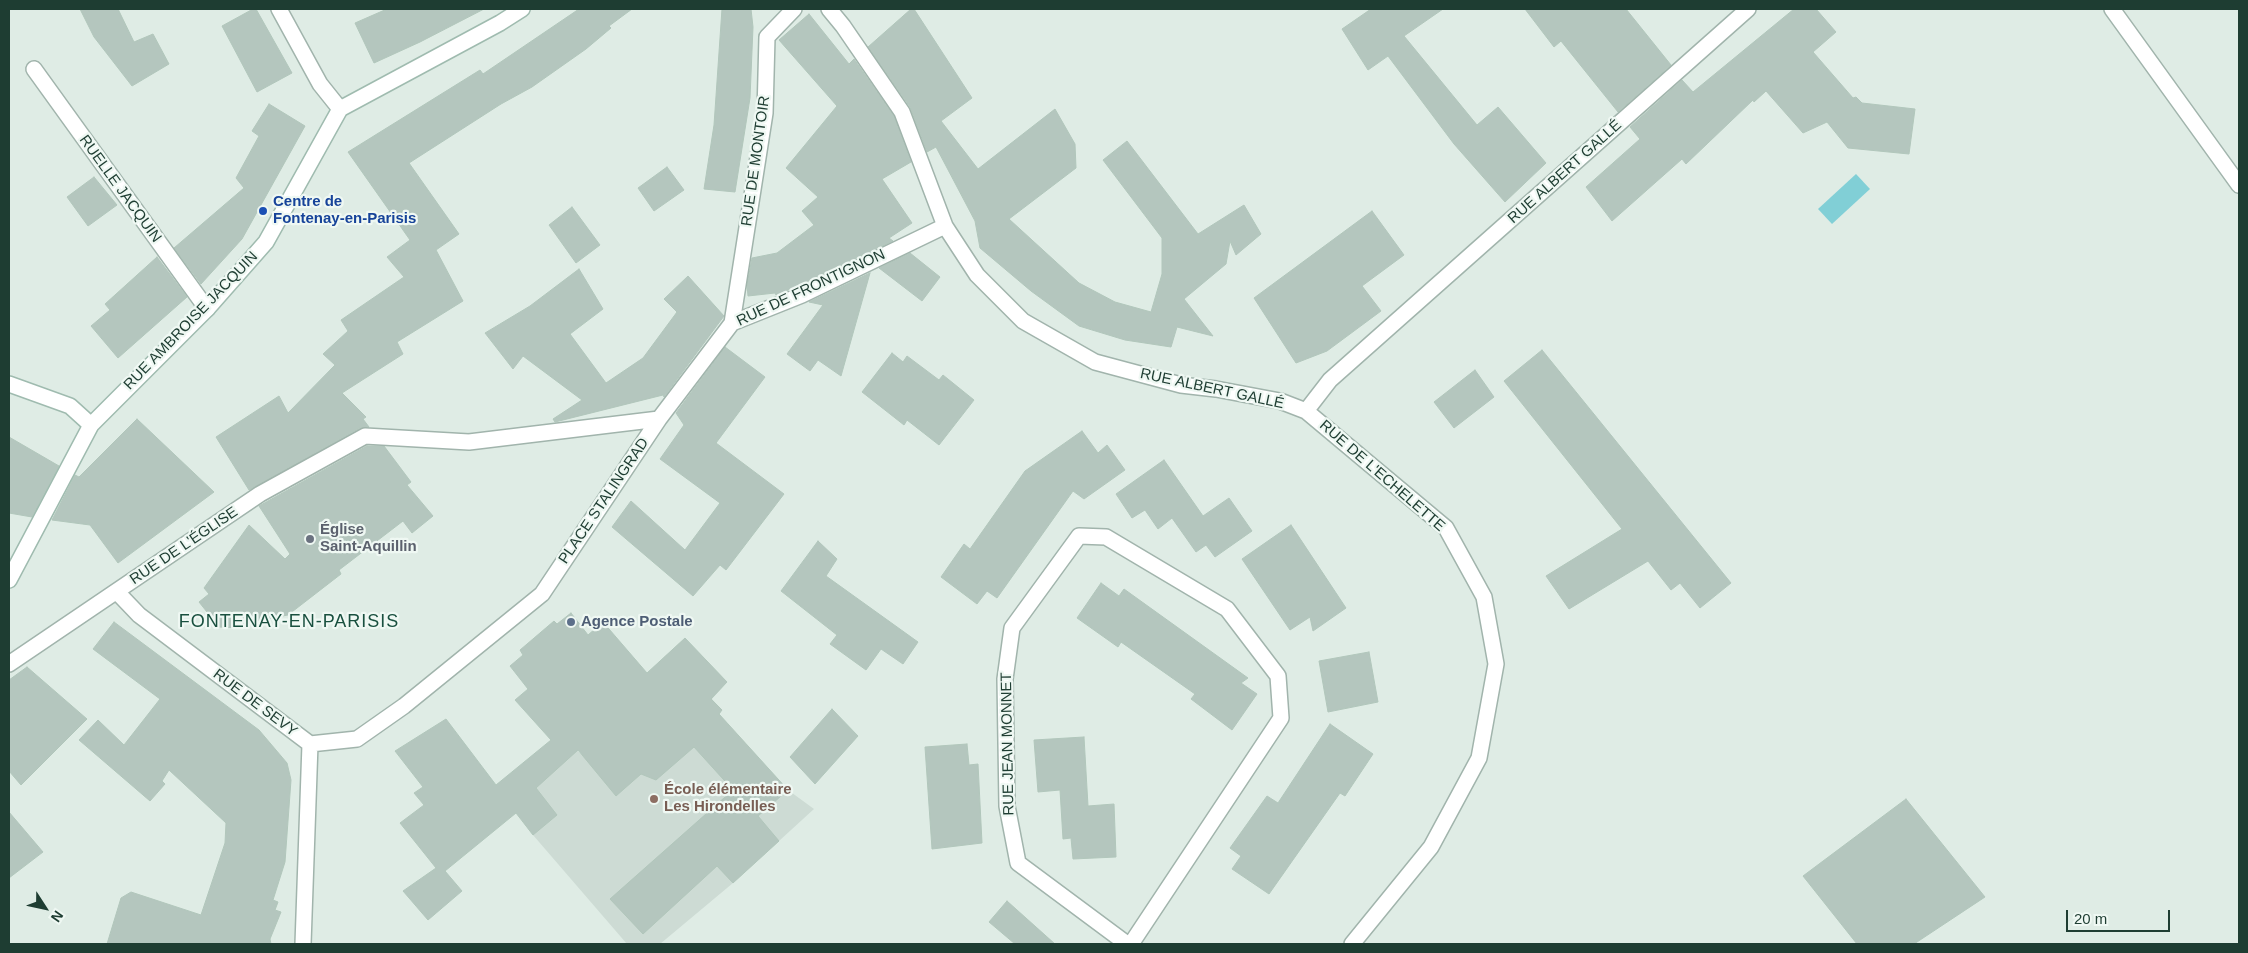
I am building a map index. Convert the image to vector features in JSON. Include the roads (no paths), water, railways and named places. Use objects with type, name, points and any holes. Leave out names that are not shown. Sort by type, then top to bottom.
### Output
[{"type":"street","points":[[279,9],[320,84],[340,109],[500,23],[522,9]]},
{"type":"street","name":"RUE DE MONTOIR","points":[[732,323],[765,113],[767,37],[794,9]]},
{"type":"street","name":"RUE ALBERT GALLÉ","points":[[829,9],[843,26],[902,112],[945,226],[978,275],[1023,321],[1095,362],[1181,385],[1216,389],[1280,401],[1306,411],[1330,380],[1748,9]]},
{"type":"street","points":[[2112,9],[2239,185]]},
{"type":"street","name":"RUELLE JACQUIN","points":[[34,69],[207,308]]},
{"type":"street","name":"RUE AMBROISE JACQUIN","points":[[9,580],[91,425],[207,308],[266,242],[340,109]]},
{"type":"street","name":"RUE DE FRONTIGNON","points":[[659,419],[732,323],[802,294],[945,226]]},
{"type":"street","points":[[9,384],[70,406],[91,425]]},
{"type":"street","name":"RUE DE L'ECHELETTE","points":[[1306,411],[1446,528],[1484,597],[1496,664],[1479,758],[1431,847],[1352,944]]},
{"type":"street","name":"PLACE STALINGRAD","points":[[365,436],[469,442],[659,419]]},
{"type":"street","name":"PLACE STALINGRAD","points":[[310,744],[357,738],[404,706],[542,594],[659,419]]},
{"type":"street","name":"RUE DE L'ÉGLISE","points":[[9,664],[260,494],[365,436]]},
{"type":"street","name":"RUE JEAN MONNET","points":[[1127,944],[1018,863],[1007,806],[1005,678],[1012,628],[1079,536],[1106,537],[1228,609],[1278,676],[1281,718],[1131,944]]},
{"type":"street","name":"RUE DE SEVY","points":[[117,592],[139,616],[310,744],[303,944]]},
{"type":"water","points":[[1856,174],[1870,189],[1832,224],[1818,209]]},
{"type":"place","name":"Centre de Fontenay-en-Parisis","points":[[263,211]]},
{"type":"place","name":"Église Saint-Aquillin","points":[[310,539]]},
{"type":"place","name":"Agence Postale","points":[[571,622]]},
{"type":"place","name":"École élémentaire Les Hirondelles","points":[[654,799]]},
{"type":"district","name":"FONTENAY-EN-PARISIS","points":[[289,622]]}]
